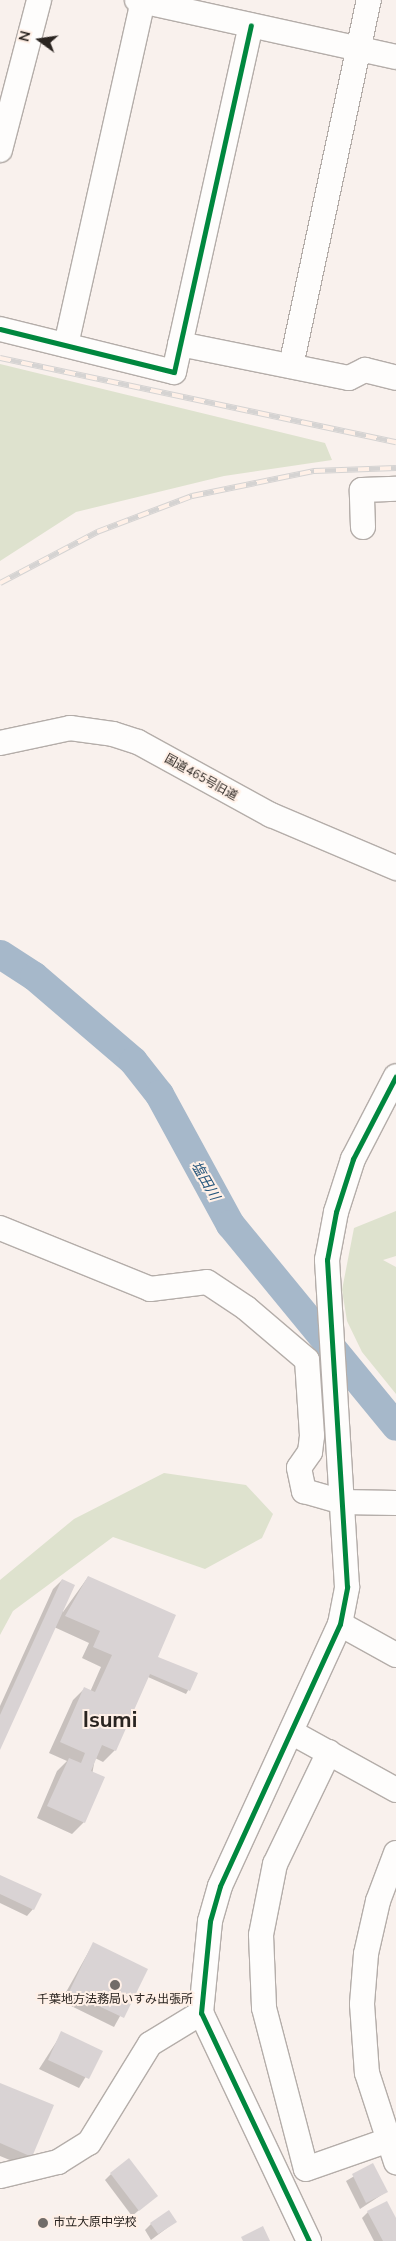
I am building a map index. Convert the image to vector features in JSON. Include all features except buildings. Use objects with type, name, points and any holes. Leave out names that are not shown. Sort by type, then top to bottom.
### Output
[{"type":"street","points":[[0,150],[39,0]]},
{"type":"street","points":[[66,345],[141,0],[396,56]]},
{"type":"street","points":[[291,366],[369,0]]},
{"type":"street","points":[[0,329],[174,372],[251,25]]},
{"type":"street","points":[[180,344],[349,378],[365,370],[396,378]]},
{"type":"street","points":[[363,527],[362,490],[396,489]]},
{"type":"street","name":"国道465号旧道","points":[[0,743],[70,728],[113,734],[138,742],[217,789],[287,822],[396,868]]},
{"type":"street","points":[[309,2241],[201,2013],[210,1921],[220,1886],[340,1624],[348,1562],[336,1418],[327,1260],[336,1212],[353,1159],[396,1076]]},
{"type":"street","points":[[0,1228],[150,1289],[207,1282],[300,1350],[307,1360],[312,1436],[298,1480],[304,1491],[342,1502],[396,1503]]},
{"type":"street","points":[[340,1624],[396,1655]]},
{"type":"street","points":[[291,1732],[396,1790]]},
{"type":"street","points":[[329,1752],[275,1864],[262,1934],[264,2008],[306,2169],[391,2151],[367,2073],[362,2004],[374,1919],[396,1853]]},
{"type":"street","points":[[0,2176],[58,2162],[89,2143],[150,2044],[201,2013]]},
{"type":"green space","points":[[0,364],[325,443],[332,460],[224,476],[76,512],[0,561]]},
{"type":"green space","points":[[396,1211],[396,1256],[383,1260],[396,1267],[396,1394],[362,1352],[347,1321],[342,1290],[354,1228]]},
{"type":"green space","points":[[164,1473],[246,1485],[273,1514],[262,1538],[205,1569],[113,1537],[13,1611],[0,1635],[0,1580],[74,1519]]},
{"type":"waterway","name":"塩田川","points":[[0,954],[34,976],[133,1061],[159,1094],[230,1224],[396,1426]]},
{"type":"railway","points":[[0,358],[396,442]]},
{"type":"railway","points":[[0,583],[97,532],[192,496],[314,471],[396,468]]},
{"type":"cycle path","points":[[0,329],[174,372],[251,25]]},
{"type":"cycle path","points":[[309,2241],[201,2013],[210,1921],[220,1886],[340,1624],[347,1587],[327,1260],[336,1212],[353,1159],[396,1076]]},
{"type":"place","name":"千葉地方法務局いすみ出張所","points":[[115,1985]]},
{"type":"place","name":"市立大原中学校","points":[[43,2223]]},
{"type":"district","name":"Isumi","points":[[110,1721]]}]
